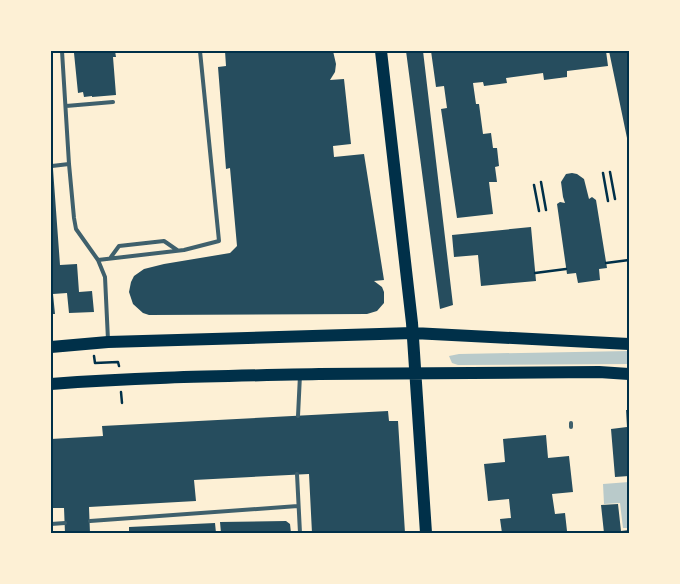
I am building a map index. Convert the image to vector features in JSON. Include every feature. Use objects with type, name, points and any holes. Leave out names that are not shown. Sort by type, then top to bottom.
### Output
[{"type":"main road","points":[[381,51],[417,372],[416,384],[426,533]]},
{"type":"main road","points":[[51,347],[108,342],[413,334],[629,344]]},
{"type":"main road","points":[[51,384],[130,379],[417,372],[599,372],[629,374]]},
{"type":"lane","points":[[62,51],[69,164],[76,229],[98,260],[105,277],[108,342]]},
{"type":"lane","points":[[98,260],[177,250],[219,241],[200,51]]},
{"type":"lane","points":[[66,106],[113,102]]},
{"type":"lane","points":[[52,166],[69,164]]},
{"type":"lane","points":[[111,257],[119,246],[164,241],[177,250]]},
{"type":"lane","points":[[298,416],[300,375]]},
{"type":"lane","points":[[297,474],[300,533]]},
{"type":"lane","points":[[90,521],[298,506]]},
{"type":"lane","points":[[51,524],[65,523]]},
{"type":"path","points":[[610,172],[615,198]]},
{"type":"path","points":[[603,173],[608,201]]},
{"type":"path","points":[[541,182],[546,210]]},
{"type":"path","points":[[534,185],[539,211]]},
{"type":"path","points":[[606,263],[629,260]]},
{"type":"path","points":[[535,273],[566,269]]},
{"type":"path","points":[[95,363],[118,362]]},
{"type":"shaded area","points":[[629,351],[629,364],[458,365],[452,363],[449,356],[459,354]]},
{"type":"shaded area","points":[[629,482],[629,528],[623,528],[620,503],[604,504],[603,484]]},
{"type":"building","points":[[115,51],[116,57],[113,57],[116,95],[84,97],[83,92],[78,93],[74,53]]},
{"type":"building","points":[[225,51],[333,51],[336,64],[335,72],[330,80],[344,79],[351,144],[333,146],[334,157],[364,154],[384,280],[374,281],[382,287],[384,292],[384,303],[377,311],[367,314],[149,315],[143,313],[133,304],[129,292],[131,282],[134,276],[144,269],[230,253],[237,246],[230,168],[226,169],[218,67],[226,66]]},
{"type":"building","points":[[406,51],[423,51],[453,305],[440,309]]},
{"type":"building","points":[[431,51],[606,51],[608,66],[567,71],[567,77],[544,80],[543,73],[506,78],[507,83],[484,86],[483,82],[473,83],[476,104],[479,104],[483,134],[491,133],[493,148],[497,148],[499,166],[495,167],[497,182],[489,182],[493,214],[457,218],[441,109],[447,108],[444,86],[436,87]]},
{"type":"building","points":[[609,51],[629,51],[629,138],[627,138]]},
{"type":"building","points":[[51,169],[53,169],[60,265],[77,264],[79,292],[92,291],[94,312],[69,313],[67,293],[53,294],[55,314],[51,314]]},
{"type":"building","points":[[572,173],[584,179],[589,199],[592,197],[596,200],[607,268],[599,269],[600,280],[578,283],[576,273],[567,274],[557,204],[560,202],[565,203],[561,182],[566,174]]},
{"type":"building","points":[[531,227],[536,281],[481,286],[478,255],[454,257],[452,235]]},
{"type":"building","points":[[626,410],[629,410],[629,476],[615,477],[611,429],[627,427]]},
{"type":"building","points":[[388,411],[389,421],[398,421],[405,533],[312,533],[309,474],[194,480],[196,501],[89,507],[90,533],[65,533],[64,508],[53,508],[53,500],[51,500],[51,439],[103,436],[102,426]]},
{"type":"building","points":[[546,435],[548,458],[569,456],[573,492],[552,494],[555,514],[565,513],[567,531],[502,533],[500,519],[511,518],[509,499],[488,501],[484,464],[505,462],[503,439]]},
{"type":"building","points":[[618,504],[621,531],[629,530],[629,533],[604,533],[601,505]]},
{"type":"building","points":[[286,521],[290,524],[291,533],[221,533],[220,522]]},
{"type":"building","points":[[215,523],[216,533],[129,533],[129,527]]}]
